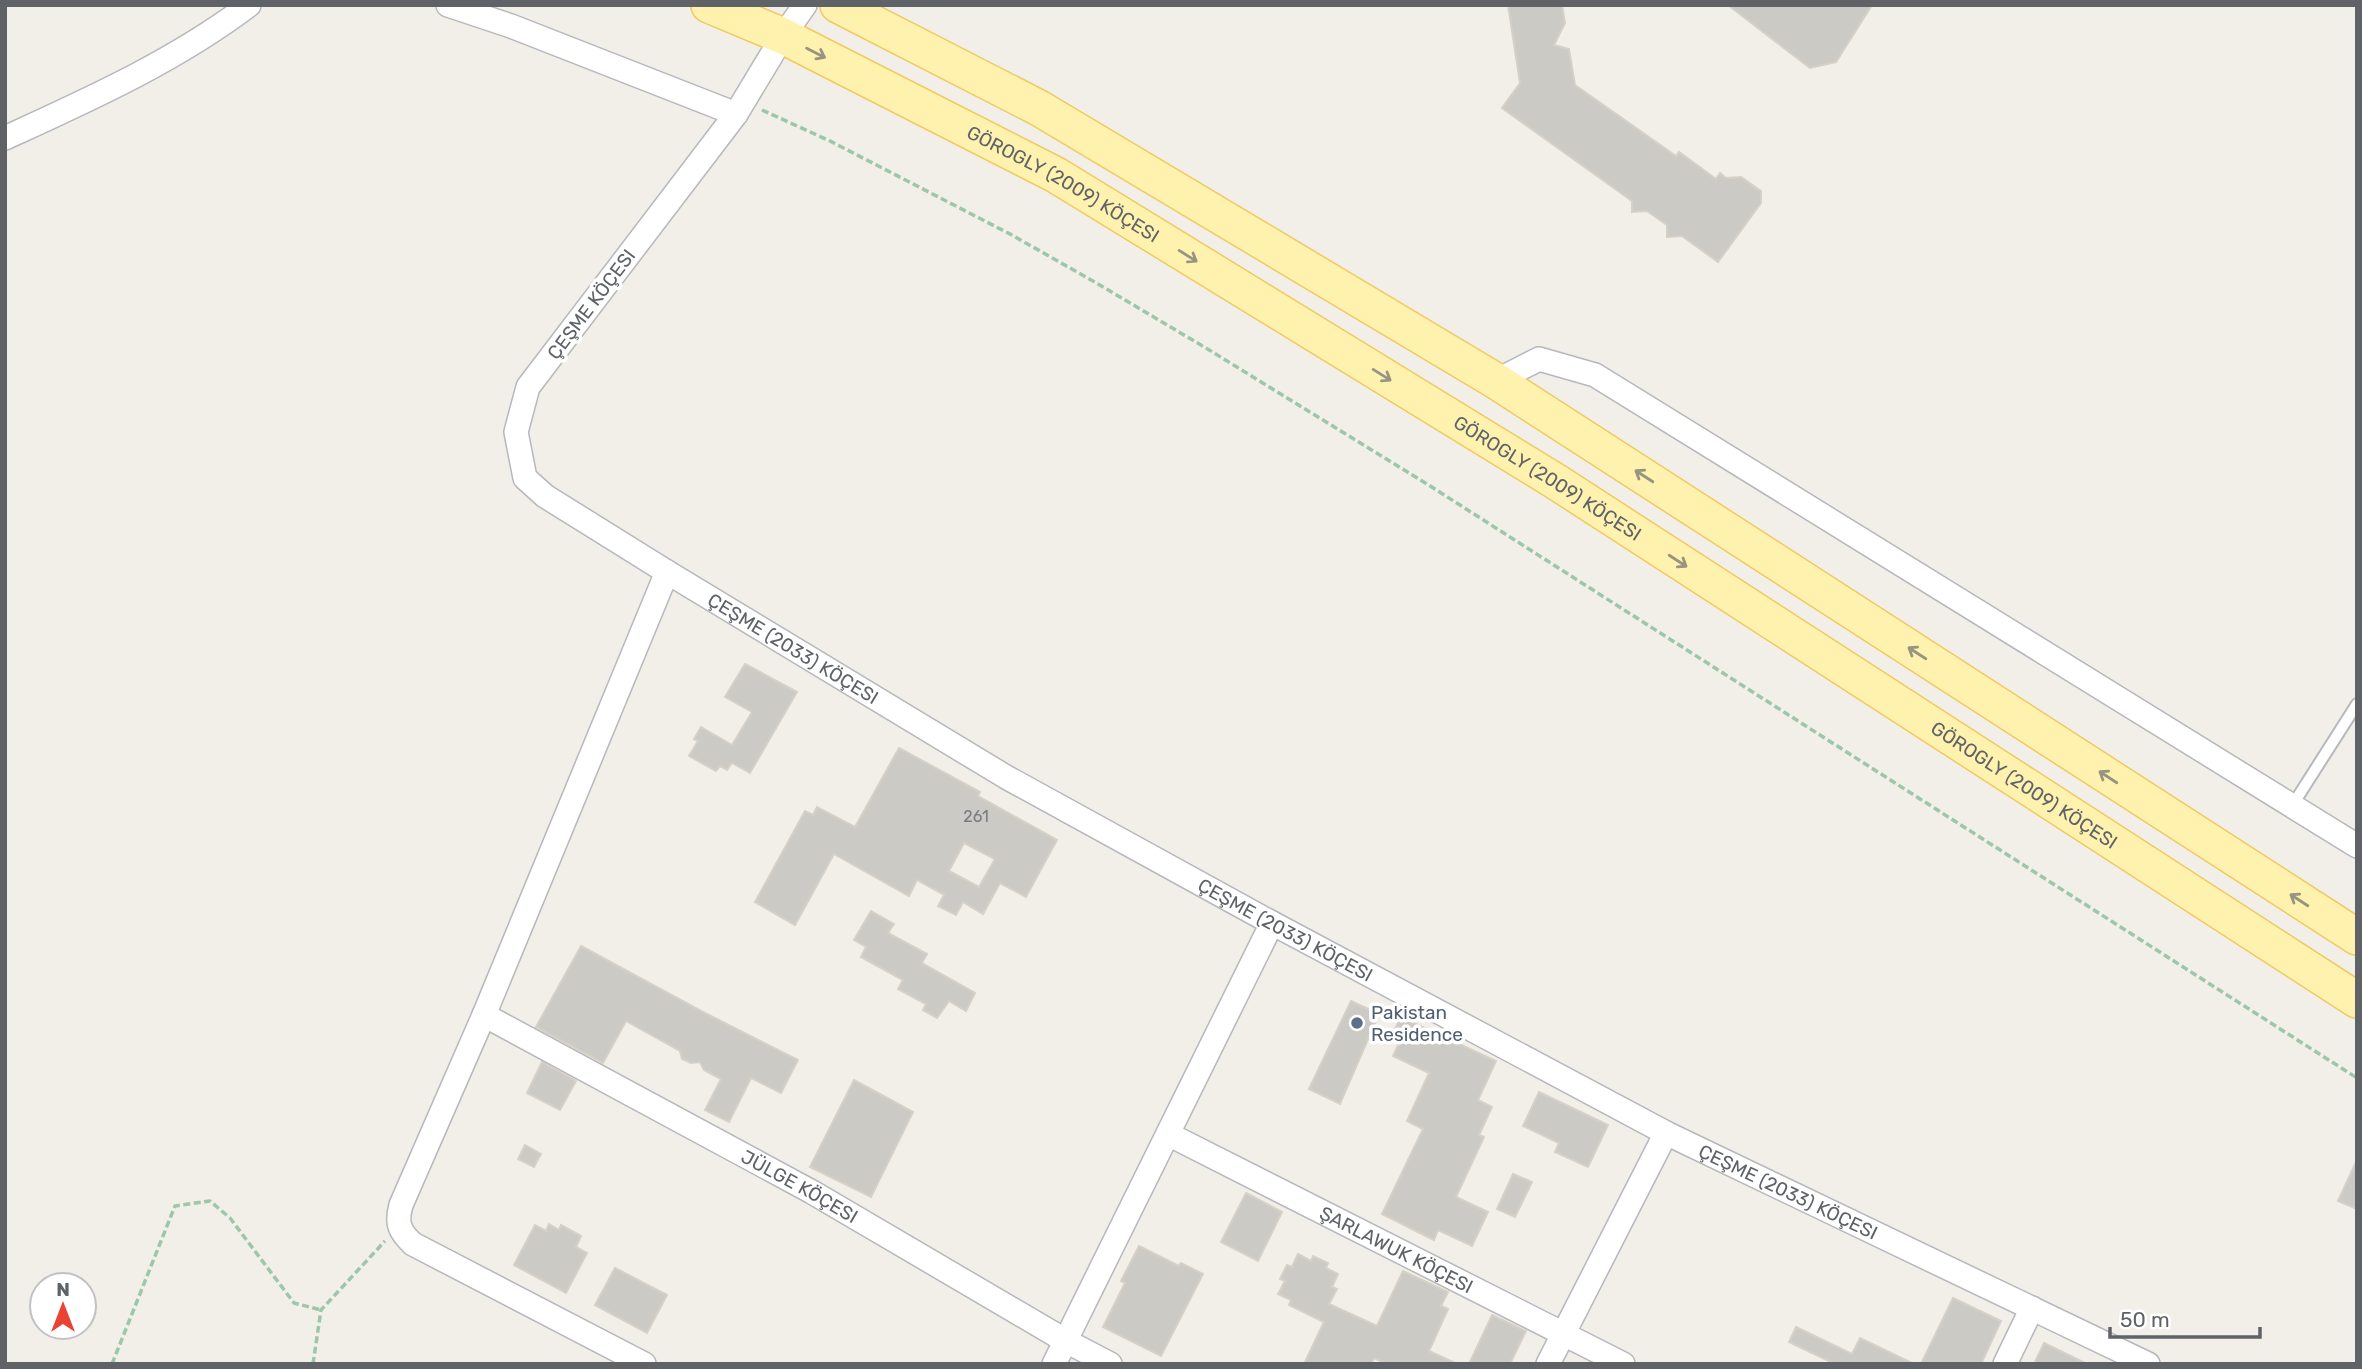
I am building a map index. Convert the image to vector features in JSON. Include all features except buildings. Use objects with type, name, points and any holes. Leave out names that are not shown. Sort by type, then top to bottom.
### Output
[{"type":"main road","name":"GÖROGLY (2009) KÖÇESI","points":[[709,5],[783,36],[1068,182],[1555,481],[2357,1000]]},
{"type":"main road","points":[[838,5],[1039,108],[1496,381],[2357,937]]},
{"type":"street","points":[[5,138],[183,51],[249,5]]},
{"type":"street","points":[[448,5],[740,108]]},
{"type":"street","name":"ÇEŞME KÖÇESI","points":[[667,572],[545,496],[525,478],[516,432],[528,387],[740,108],[805,5]]},
{"type":"street","points":[[1496,381],[1539,359],[1595,375],[2357,846]]},
{"type":"street","points":[[644,1364],[413,1244],[398,1227],[401,1205],[484,1015],[667,572]]},
{"type":"street","name":"ÇEŞME (2033) KÖÇESI","points":[[667,572],[1006,777],[1272,923],[1666,1133],[2148,1364]]},
{"type":"street","points":[[1054,1364],[1272,923]]},
{"type":"street","name":"JÜLGE KÖÇESI","points":[[484,1015],[813,1192],[1066,1341],[1110,1364]]},
{"type":"street","points":[[1548,1364],[1666,1133]]},
{"type":"street","name":"ŞARLAWUK KÖÇESI","points":[[1168,1134],[1623,1364]]},
{"type":"street","points":[[2005,1364],[2032,1308]]},
{"type":"lane","points":[[2292,806],[2357,704]]},
{"type":"path","points":[[740,108],[830,141],[1010,234],[1206,348],[1438,491],[2357,1077]]},
{"type":"path","points":[[112,1364],[175,1206],[210,1201],[230,1218],[294,1303],[321,1310]]},
{"type":"path","points":[[313,1364],[321,1310],[398,1227]]},
{"type":"place","name":"Pakistan Residence","points":[[1357,1023]]}]
